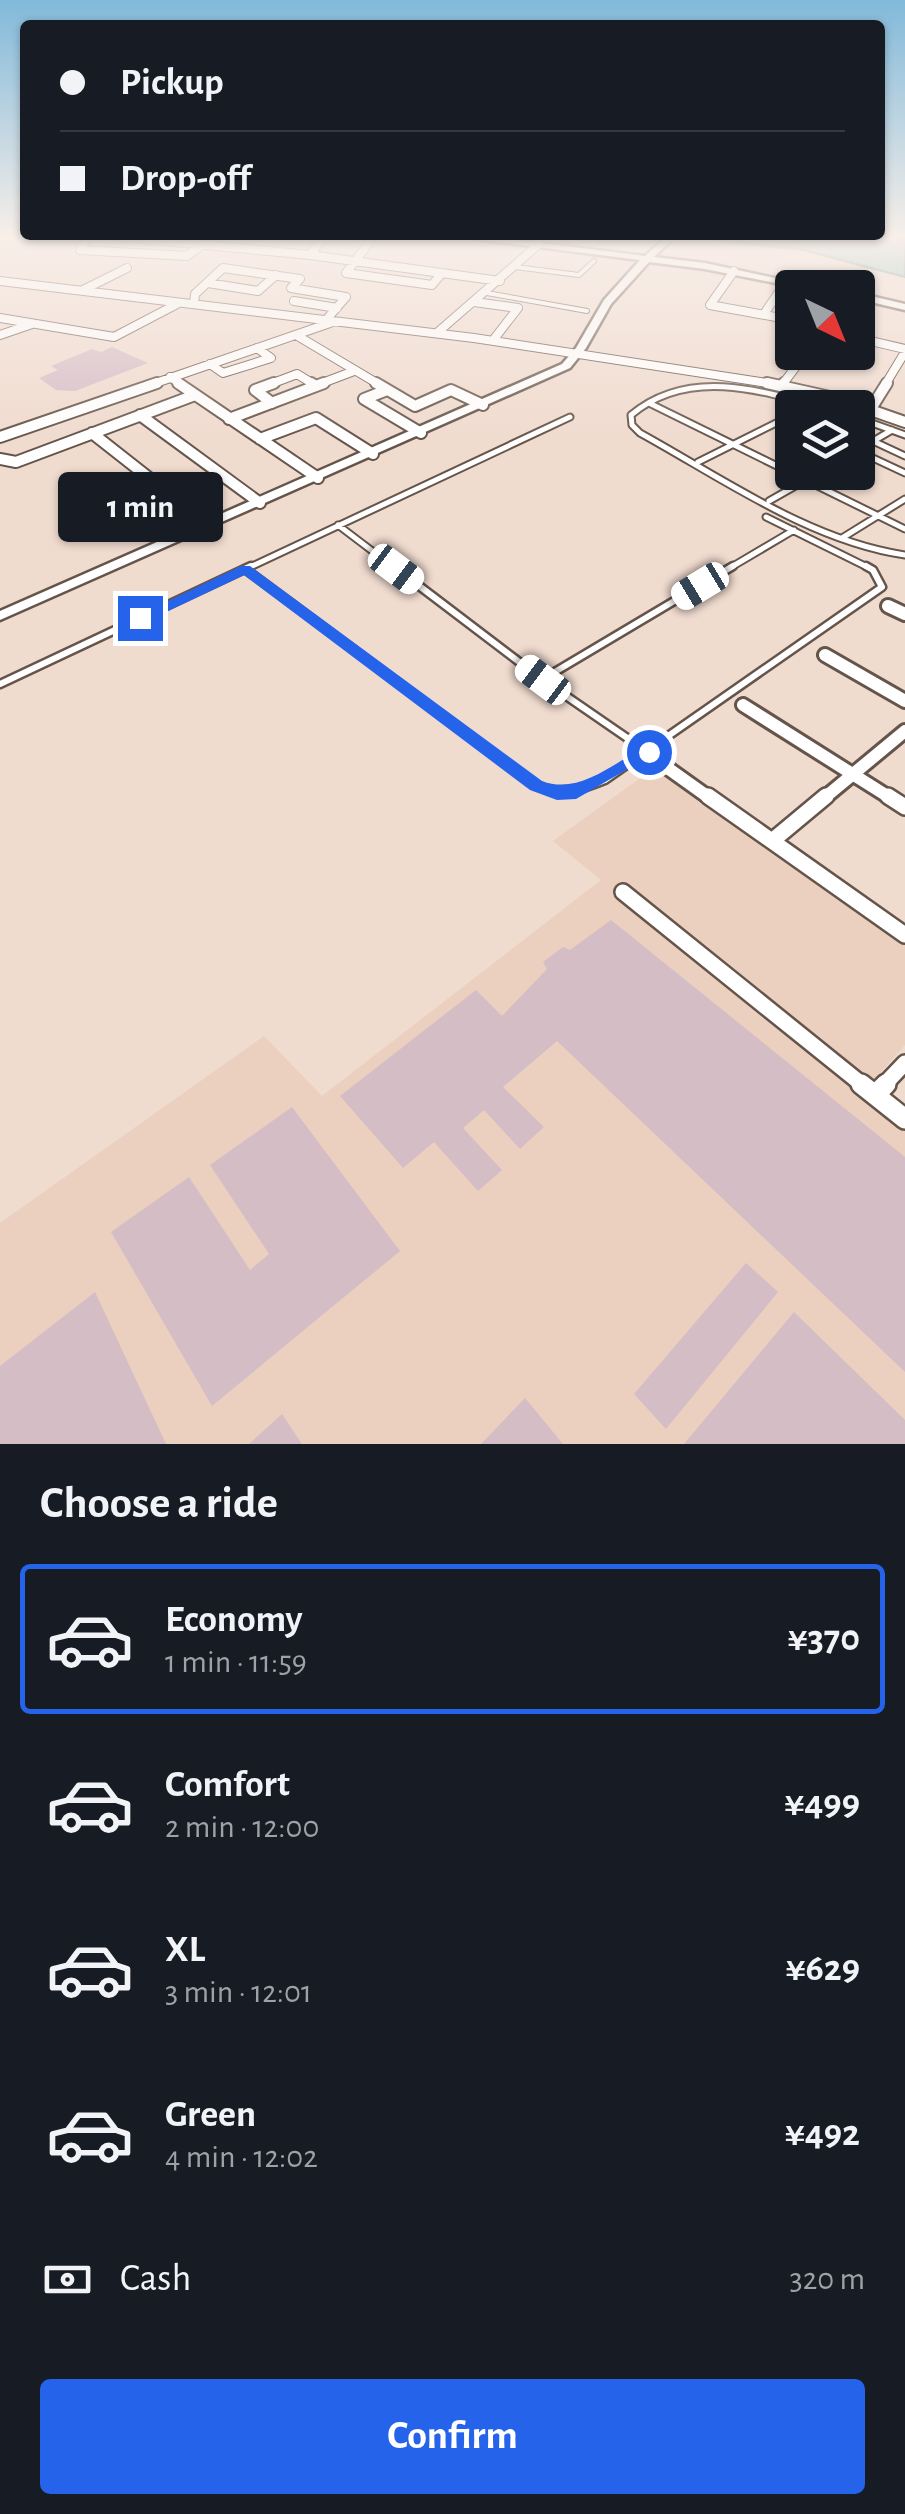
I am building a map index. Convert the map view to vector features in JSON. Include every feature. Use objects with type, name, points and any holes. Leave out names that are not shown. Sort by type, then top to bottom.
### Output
[{"type":"street","points":[[0,318],[114,337],[176,304]]},
{"type":"street","points":[[197,304],[494,339],[798,390]]},
{"type":"street","points":[[314,304],[336,308]]},
{"type":"street","points":[[0,437],[296,335],[332,320],[339,304]]},
{"type":"street","points":[[438,332],[471,304]]},
{"type":"street","points":[[492,304],[518,308],[494,339]]},
{"type":"street","points":[[0,616],[483,406],[566,366],[608,304]]},
{"type":"street","points":[[710,304],[775,316]]},
{"type":"street","points":[[764,314],[771,304]]},
{"type":"street","points":[[0,335],[34,323]]},
{"type":"street","points":[[296,335],[415,406],[451,390],[483,406]]},
{"type":"street","points":[[875,342],[905,350],[875,403]]},
{"type":"street","points":[[210,364],[224,374],[270,358],[256,348]]},
{"type":"street","points":[[781,386],[794,370]]},
{"type":"street","points":[[229,420],[354,371]]},
{"type":"street","points":[[272,403],[254,390],[297,374],[316,386]]},
{"type":"street","points":[[170,377],[318,478]]},
{"type":"street","points":[[387,390],[364,399],[421,433]]},
{"type":"street","points":[[0,459],[7,464],[16,462],[196,394]]},
{"type":"street","points":[[875,409],[905,422]]},
{"type":"street","points":[[140,415],[260,503]]},
{"type":"street","points":[[260,440],[316,418],[373,454]]},
{"type":"street","points":[[92,433],[209,525]]},
{"type":"street","points":[[888,606],[905,614]]},
{"type":"street","points":[[825,655],[905,701]]},
{"type":"street","points":[[744,705],[905,807]]},
{"type":"street","points":[[772,841],[905,731]]},
{"type":"street","points":[[662,764],[905,934]]},
{"type":"street","points":[[624,892],[905,1119]]},
{"type":"street","points":[[876,1094],[905,1063]]},
{"type":"lane","points":[[550,304],[586,311]]},
{"type":"lane","points":[[775,399],[704,383],[680,388],[630,415],[635,429],[842,538],[883,554],[905,554]]},
{"type":"lane","points":[[648,403],[775,465]]},
{"type":"lane","points":[[0,684],[570,417]]},
{"type":"lane","points":[[875,424],[905,435]]},
{"type":"lane","points":[[696,462],[775,425]]},
{"type":"lane","points":[[875,441],[893,430]]},
{"type":"lane","points":[[875,443],[905,456]]},
{"type":"lane","points":[[875,459],[905,474]]},
{"type":"lane","points":[[769,501],[788,490]]},
{"type":"lane","points":[[826,490],[905,530]]},
{"type":"lane","points":[[842,538],[905,499]]},
{"type":"lane","points":[[246,569],[536,785],[557,794],[576,792],[649,752],[882,587],[873,570],[766,517]]},
{"type":"lane","points":[[338,525],[543,680],[649,752]]},
{"type":"lane","points":[[543,680],[795,529]]},
{"type":"shaded area","points":[[657,766],[905,939],[905,1045],[864,1091],[905,1125],[905,1444],[0,1444],[0,1223],[264,1036],[322,1096],[601,880],[553,841]]},
{"type":"building","points":[[112,347],[148,363],[75,391],[56,390],[39,378],[58,370],[51,366],[92,349],[101,352]]},
{"type":"building","points":[[611,920],[905,1157],[905,1372],[557,1041],[503,1087],[544,1127],[520,1149],[484,1110],[463,1128],[502,1170],[478,1191],[434,1142],[403,1168],[340,1096],[476,990],[502,1016],[547,969],[543,962],[563,947],[570,950]]},
{"type":"building","points":[[292,1107],[400,1251],[212,1406],[111,1232],[189,1177],[250,1270],[269,1254],[210,1165]]},
{"type":"building","points":[[746,1263],[778,1292],[666,1429],[634,1394]]},
{"type":"building","points":[[95,1292],[166,1444],[0,1444],[0,1366]]},
{"type":"building","points":[[794,1312],[905,1420],[905,1444],[684,1444]]},
{"type":"building","points":[[525,1398],[563,1444],[481,1444]]},
{"type":"building","points":[[282,1414],[302,1444],[249,1444]]},
{"type":"route","points":[[140,618],[246,569],[536,785],[557,794],[576,792],[605,780],[649,752]]}]
